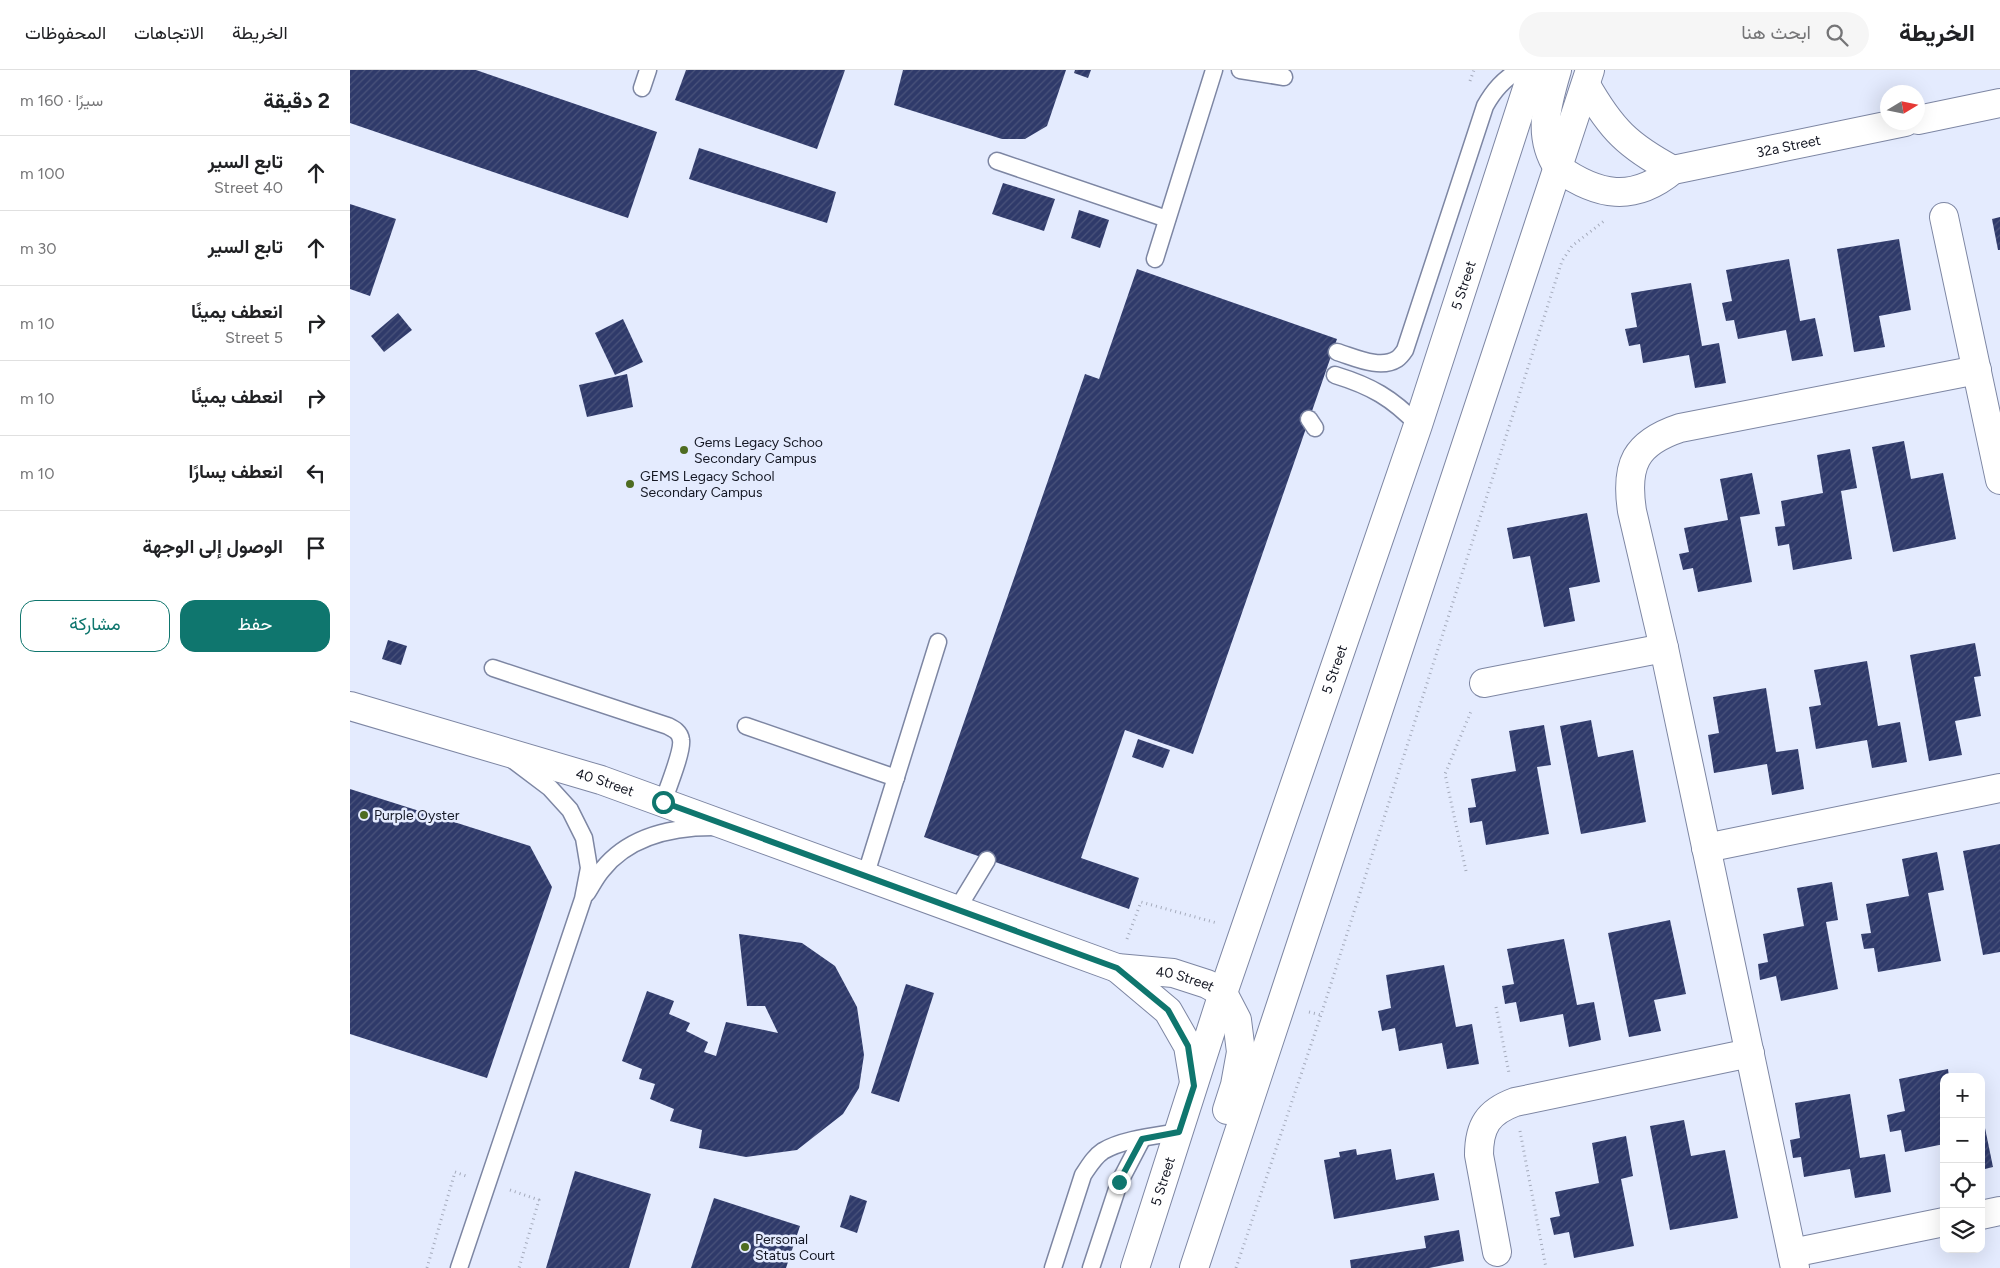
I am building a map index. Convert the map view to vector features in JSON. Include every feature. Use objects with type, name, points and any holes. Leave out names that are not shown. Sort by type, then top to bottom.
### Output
[{"type":"street","name":"5 Street","points":[[1135,1268],[1223,993],[1418,426],[1533,70]]},
{"type":"street","points":[[1557,70],[1545,111],[1546,135],[1552,158],[1558,168]]},
{"type":"street","points":[[1194,1268],[1588,77]]},
{"type":"street","points":[[1588,77],[1601,112],[1621,136],[1646,155],[1673,170]]},
{"type":"street","points":[[1925,119],[2000,103]]},
{"type":"street","name":"32a Street","points":[[1558,168],[1578,182],[1601,190],[1625,192],[1643,189],[1659,182],[1673,170],[1880,127]]},
{"type":"street","points":[[1944,216],[2000,480]]},
{"type":"street","points":[[1940,1223],[1794,1260],[1664,648],[1628,489],[1632,468],[1642,448],[1660,435],[1680,428],[1977,370]]},
{"type":"street","points":[[1484,684],[1664,648]]},
{"type":"street","name":"40 Street","points":[[350,706],[501,752],[602,780],[734,827],[956,911],[1117,968],[1173,973],[1208,984],[1223,993]]},
{"type":"street","points":[[1706,848],[2000,788]]},
{"type":"street","points":[[1117,968],[1168,1010],[1188,1046],[1194,1086]]},
{"type":"street","points":[[1175,1268],[1235,1085],[1241,1052],[1237,1020],[1223,993]]},
{"type":"street","points":[[1497,1252],[1479,1155],[1479,1141],[1483,1127],[1492,1115],[1503,1106],[1750,1053]]},
{"type":"street","points":[[1985,1214],[2000,1211]]},
{"type":"lane","points":[[642,88],[648,70]]},
{"type":"lane","points":[[1155,259],[1214,70]]},
{"type":"lane","points":[[1240,70],[1284,77]]},
{"type":"lane","points":[[1338,352],[1371,362],[1384,363],[1396,359],[1405,350],[1485,106],[1494,91],[1506,78],[1519,70]]},
{"type":"lane","points":[[997,162],[1167,219]]},
{"type":"lane","points":[[1335,375],[1361,383],[1382,394],[1402,408],[1418,426]]},
{"type":"lane","points":[[865,877],[938,642]]},
{"type":"lane","points":[[494,668],[668,726],[677,731],[682,739],[681,749],[663,802]]},
{"type":"lane","points":[[746,726],[896,778]]},
{"type":"lane","points":[[459,1268],[583,899],[589,868],[584,838],[570,810],[550,788],[501,752]]},
{"type":"lane","points":[[583,899],[602,869],[626,847],[657,833],[689,827],[734,827]]},
{"type":"lane","points":[[956,911],[988,860]]},
{"type":"lane","points":[[1053,1268],[1083,1174],[1091,1162],[1103,1151],[1116,1146],[1179,1132]]},
{"type":"lane","points":[[1092,1268],[1119,1182],[1142,1139]]},
{"type":"path","points":[[1236,1268],[1321,1015],[1562,261],[1572,246],[1611,217]]},
{"type":"path","points":[[1466,870],[1445,774],[1484,684]]},
{"type":"path","points":[[1496,1007],[1546,1268]]},
{"type":"building","points":[[350,70],[476,70],[657,132],[628,218],[350,123]]},
{"type":"building","points":[[686,70],[845,70],[817,149],[675,100]]},
{"type":"building","points":[[903,70],[1066,70],[1047,126],[1025,139],[1002,139],[894,105]]},
{"type":"building","points":[[1075,70],[1091,70],[1088,78],[1074,73]]},
{"type":"building","points":[[699,148],[836,192],[827,223],[689,179]]},
{"type":"building","points":[[1003,183],[1055,199],[1044,231],[992,214]]},
{"type":"building","points":[[350,204],[396,219],[370,296],[350,289]]},
{"type":"building","points":[[1079,210],[1109,220],[1100,248],[1071,238]]},
{"type":"building","points":[[2000,217],[2000,250],[1998,250],[1992,219]]},
{"type":"building","points":[[1899,239],[1911,310],[1879,316],[1885,347],[1854,352],[1837,249]]},
{"type":"building","points":[[1789,259],[1800,321],[1815,318],[1823,356],[1792,361],[1786,330],[1738,339],[1734,320],[1726,321],[1722,303],[1732,301],[1726,270]]},
{"type":"building","points":[[1137,269],[1337,339],[1193,754],[1125,730],[1081,858],[1139,878],[1129,909],[924,837],[1085,374],[1099,379]]},
{"type":"building","points":[[1691,283],[1702,346],[1719,343],[1726,383],[1695,388],[1689,355],[1643,363],[1640,344],[1629,346],[1625,329],[1637,327],[1631,293]]},
{"type":"building","points":[[398,313],[412,330],[384,352],[371,336]]},
{"type":"building","points":[[623,319],[643,362],[615,375],[595,333]]},
{"type":"building","points":[[627,374],[633,407],[587,417],[579,385]]},
{"type":"building","points":[[1904,441],[1911,479],[1943,473],[1956,539],[1893,552],[1872,447]]},
{"type":"building","points":[[1850,449],[1857,488],[1841,491],[1852,559],[1793,570],[1789,544],[1778,546],[1775,527],[1785,526],[1781,501],[1823,493],[1817,455]]},
{"type":"building","points":[[1752,473],[1760,514],[1740,517],[1752,582],[1698,592],[1693,568],[1683,570],[1679,554],[1689,552],[1684,528],[1728,520],[1720,479]]},
{"type":"building","points":[[1587,513],[1600,582],[1569,588],[1575,621],[1544,627],[1530,556],[1513,559],[1507,528]]},
{"type":"building","points":[[388,640],[407,646],[401,665],[382,659]]},
{"type":"building","points":[[1975,643],[1981,676],[1974,677],[1981,716],[1955,721],[1962,755],[1929,761],[1910,655]]},
{"type":"building","points":[[1867,661],[1878,726],[1900,722],[1907,762],[1872,768],[1867,740],[1816,749],[1809,707],[1821,705],[1814,670]]},
{"type":"building","points":[[1766,688],[1776,752],[1798,749],[1804,789],[1772,795],[1767,764],[1714,773],[1708,735],[1719,733],[1713,697]]},
{"type":"building","points":[[1591,720],[1598,757],[1633,750],[1646,822],[1581,834],[1560,726]]},
{"type":"building","points":[[1544,725],[1551,765],[1537,767],[1549,834],[1486,845],[1482,821],[1470,823],[1468,808],[1476,807],[1471,779],[1516,771],[1509,731]]},
{"type":"building","points":[[1138,739],[1170,750],[1163,768],[1132,757]]},
{"type":"building","points":[[350,789],[530,846],[552,887],[487,1078],[350,1034]]},
{"type":"building","points":[[2000,844],[2000,952],[1983,955],[1963,851]]},
{"type":"building","points":[[1937,852],[1944,890],[1928,893],[1941,961],[1878,972],[1874,948],[1864,949],[1861,934],[1871,933],[1866,904],[1909,896],[1902,859]]},
{"type":"building","points":[[1832,882],[1838,920],[1826,922],[1838,989],[1781,1001],[1776,976],[1760,980],[1758,964],[1768,962],[1763,934],[1804,926],[1797,888]]},
{"type":"building","points":[[1670,920],[1686,994],[1654,1000],[1661,1031],[1629,1037],[1608,933]]},
{"type":"building","points":[[739,934],[802,943],[835,966],[857,1007],[864,1055],[859,1088],[843,1114],[797,1150],[746,1157],[699,1148],[702,1130],[670,1121],[674,1109],[650,1099],[655,1084],[639,1079],[642,1069],[622,1061],[647,991],[674,1001],[669,1014],[690,1023],[686,1031],[708,1042],[704,1052],[716,1056],[726,1022],[778,1033],[765,1006],[747,1006]]},
{"type":"building","points":[[1564,939],[1577,1005],[1594,1002],[1601,1040],[1569,1047],[1563,1014],[1520,1022],[1516,1002],[1505,1004],[1502,986],[1514,984],[1507,949]]},
{"type":"building","points":[[1444,965],[1456,1027],[1472,1024],[1479,1064],[1447,1069],[1442,1043],[1399,1051],[1395,1028],[1382,1031],[1378,1011],[1391,1008],[1386,975]]},
{"type":"building","points":[[906,984],[934,993],[899,1102],[871,1093]]},
{"type":"building","points":[[1948,1069],[1948,1073],[1940,1073],[1940,1145],[1905,1152],[1901,1130],[1890,1132],[1887,1115],[1905,1111],[1899,1079]]},
{"type":"building","points":[[1850,1094],[1860,1158],[1885,1154],[1891,1192],[1855,1198],[1850,1169],[1804,1177],[1801,1157],[1793,1158],[1790,1140],[1800,1138],[1795,1103]]},
{"type":"building","points":[[1684,1120],[1691,1156],[1725,1150],[1738,1218],[1670,1230],[1650,1126]]},
{"type":"building","points":[[1985,1128],[1993,1167],[1985,1169]]},
{"type":"building","points":[[1626,1136],[1633,1176],[1621,1179],[1634,1246],[1574,1258],[1569,1232],[1554,1235],[1550,1218],[1560,1216],[1555,1192],[1599,1183],[1592,1143]]},
{"type":"building","points":[[1356,1149],[1357,1155],[1391,1149],[1396,1180],[1434,1173],[1439,1200],[1334,1219],[1324,1160],[1340,1157],[1339,1152]]},
{"type":"building","points":[[575,1171],[651,1194],[629,1268],[546,1268]]},
{"type":"building","points":[[850,1195],[867,1201],[857,1233],[840,1227]]},
{"type":"building","name":"Personal Status Court","points":[[714,1198],[800,1226],[786,1268],[691,1268]]},
{"type":"building","points":[[1459,1230],[1464,1261],[1429,1268],[1351,1268],[1350,1260],[1426,1248],[1424,1236]]},
{"type":"place","name":"Gems Legacy Schoo Secondary Campus","points":[[684,450]]},
{"type":"place","name":"GEMS Legacy School Secondary Campus","points":[[630,484]]},
{"type":"place","name":"Purple Oyster","points":[[364,815]]},
{"type":"place","name":"Personal Status Court","points":[[745,1247]]},
{"type":"route","points":[[663,802],[956,911],[1117,968],[1137,984],[1168,1010],[1188,1046],[1194,1086],[1179,1132],[1142,1139],[1119,1182]]}]
